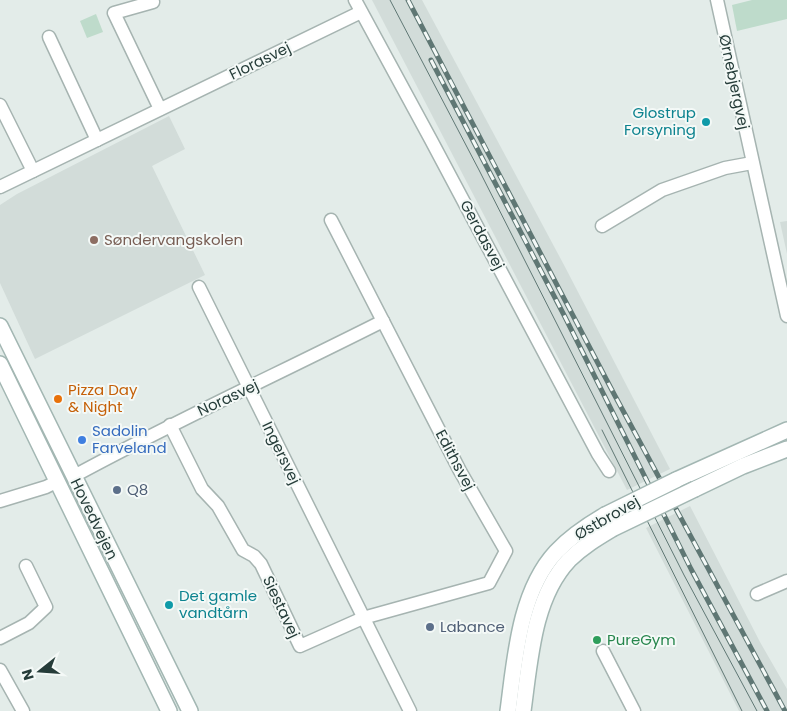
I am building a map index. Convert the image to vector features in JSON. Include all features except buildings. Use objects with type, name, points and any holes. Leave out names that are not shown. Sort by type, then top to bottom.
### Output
[{"type":"main road","name":"Hovedvejen","points":[[0,326],[190,711]]},
{"type":"main road","name":"Hovedvejen","points":[[0,364],[169,711]]},
{"type":"main road","points":[[8,380],[37,424],[60,471],[74,476]]},
{"type":"main road","name":"Østbrovej","points":[[508,711],[516,650],[528,602],[541,574],[556,552],[577,533],[605,515],[688,474],[782,432]]},
{"type":"main road","name":"Østbrovej","points":[[523,711],[535,631],[552,583],[568,561],[585,545],[612,529],[743,466],[784,450]]},
{"type":"street","name":"Gerdasvej","points":[[355,0],[609,471]]},
{"type":"street","name":"Ørnebjergvej","points":[[717,0],[752,164],[785,295],[787,316]]},
{"type":"street","points":[[154,2],[114,13],[160,109]]},
{"type":"street","name":"Florasvej","points":[[0,187],[361,12]]},
{"type":"street","points":[[48,37],[97,140]]},
{"type":"street","points":[[0,105],[32,172]]},
{"type":"street","points":[[602,226],[662,190],[725,168],[752,164]]},
{"type":"street","name":"Edithsvej","points":[[331,220],[460,471],[506,551],[489,582],[363,618]]},
{"type":"street","name":"Ingersvej","points":[[199,287],[363,618]]},
{"type":"street","name":"Norasvej","points":[[74,476],[170,425],[383,321]]},
{"type":"street","name":"Siestavej","points":[[170,425],[205,494],[216,502],[243,550],[254,556],[261,564],[300,646],[363,618]]},
{"type":"street","points":[[0,501],[46,487],[56,482]]},
{"type":"street","points":[[0,638],[29,623],[46,607],[26,566]]},
{"type":"street","points":[[757,594],[787,581]]},
{"type":"street","points":[[363,618],[410,711]]},
{"type":"street","points":[[603,651],[634,711]]},
{"type":"street","points":[[0,670],[23,711]]},
{"type":"shaded area","points":[[372,0],[422,0],[564,265],[670,469],[627,490]]},
{"type":"shaded area","name":"Søndervangskolen","points":[[169,116],[185,149],[152,166],[205,275],[35,359],[0,283],[0,205],[17,194]]},
{"type":"shaded area","points":[[787,221],[787,254],[780,222]]},
{"type":"shaded area","points":[[690,506],[760,642],[787,689],[787,711],[739,711],[646,528]]},
{"type":"green space","points":[[752,0],[787,0],[787,19],[737,31],[732,5]]},
{"type":"green space","points":[[96,14],[103,32],[87,38],[80,21]]},
{"type":"tram line","points":[[390,0],[479,170],[684,575],[757,711]]},
{"type":"tram line","points":[[602,430],[742,711]]},
{"type":"railway","points":[[408,0],[614,394],[785,711]]},
{"type":"railway","points":[[431,60],[565,317],[691,569],[767,711]]},
{"type":"place","name":"Glostrup Forsyning","points":[[706,122]]},
{"type":"place","name":"Søndervangskolen","points":[[94,240]]},
{"type":"place","name":"Pizza Day & Night","points":[[58,399]]},
{"type":"place","name":"Sadolin Farveland","points":[[82,440]]},
{"type":"place","name":"Q8","points":[[117,490]]},
{"type":"place","name":"Det gamle vandtårn","points":[[169,605]]},
{"type":"place","name":"Labance","points":[[430,627]]},
{"type":"place","name":"PureGym","points":[[597,640]]}]
